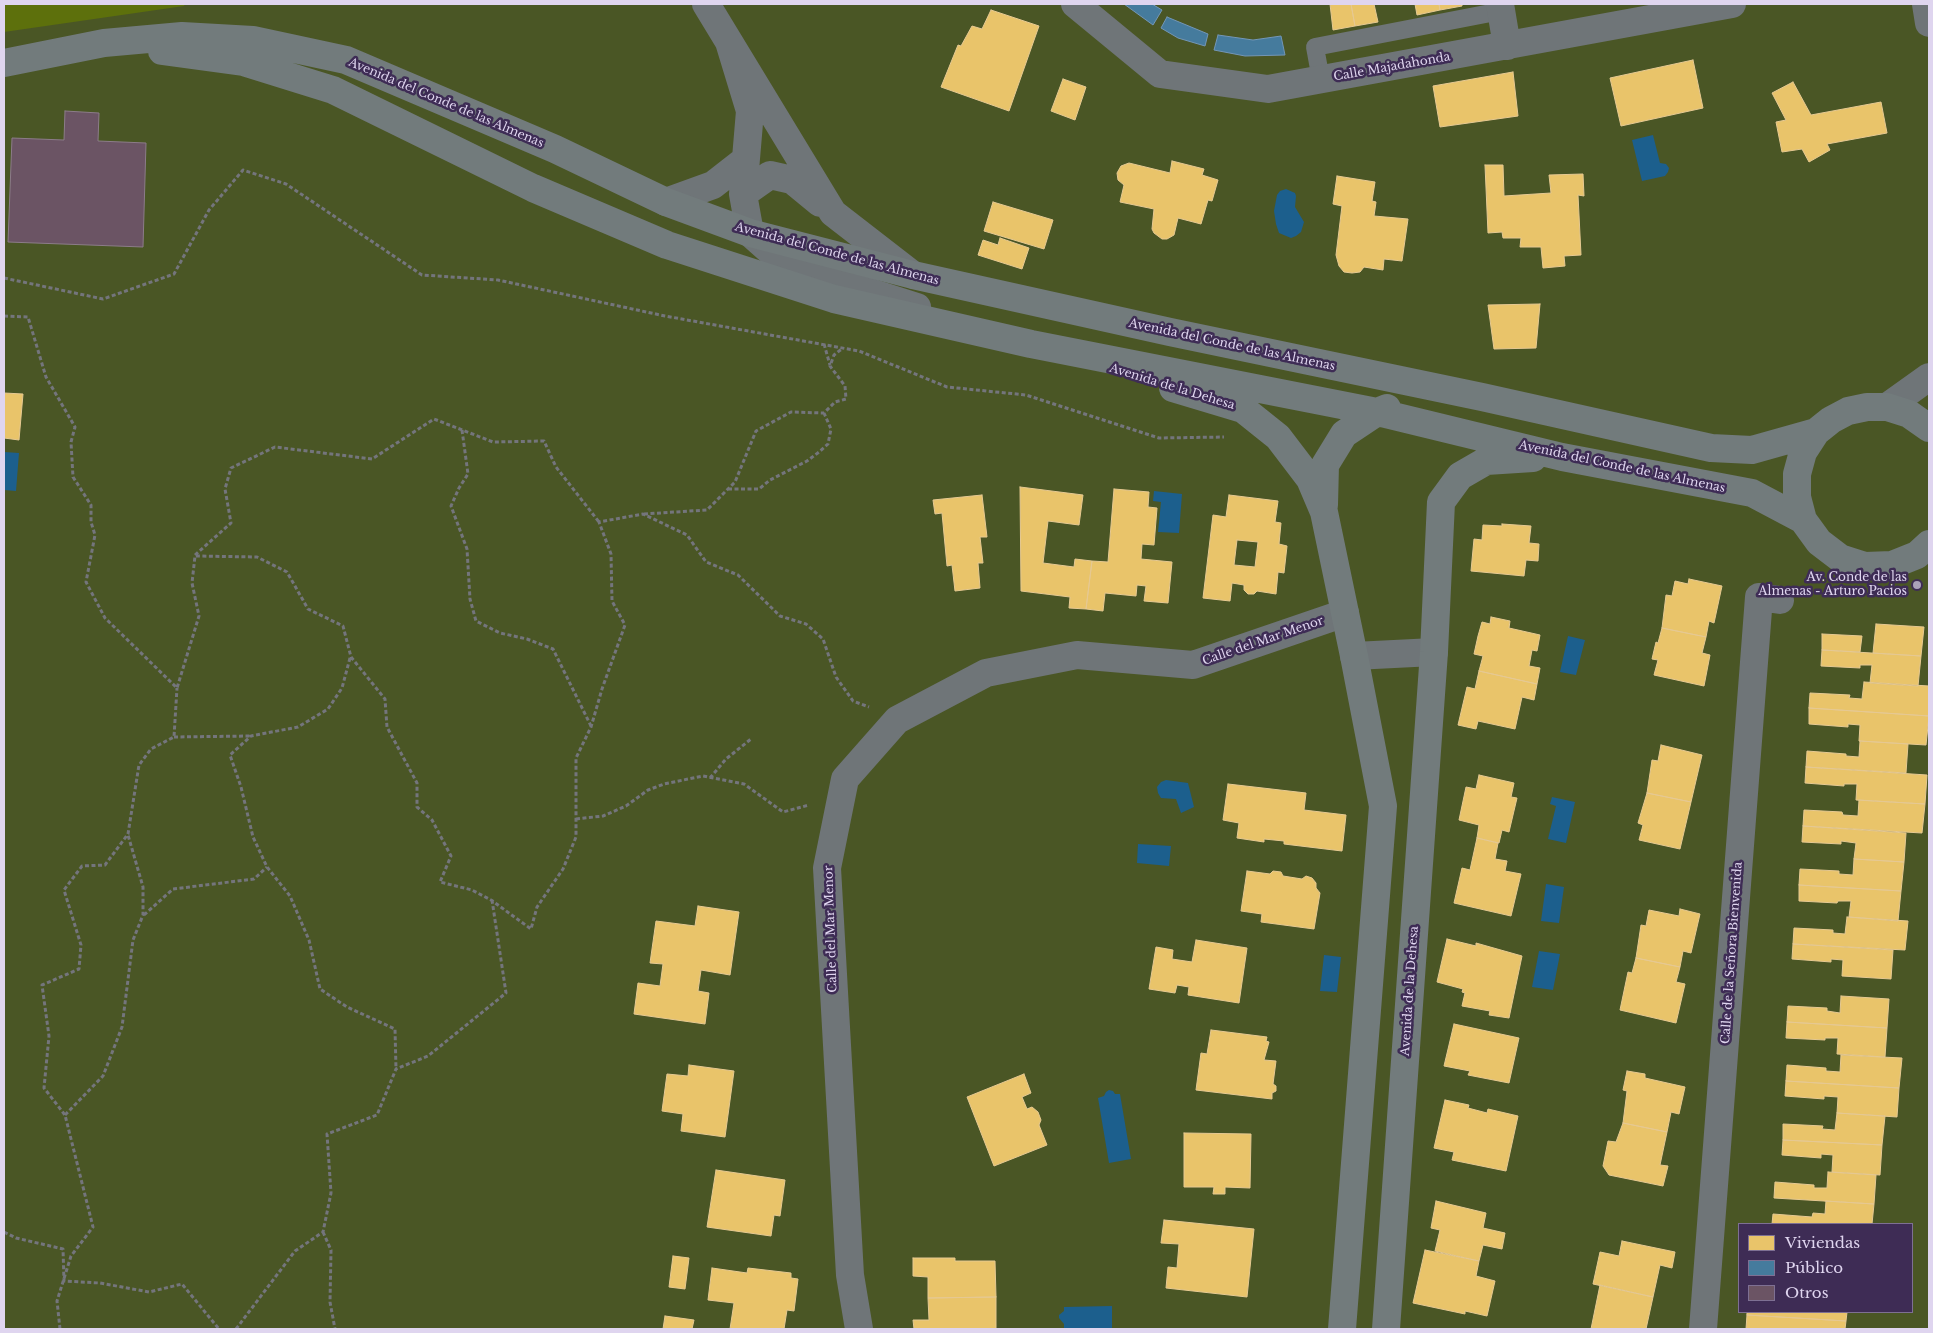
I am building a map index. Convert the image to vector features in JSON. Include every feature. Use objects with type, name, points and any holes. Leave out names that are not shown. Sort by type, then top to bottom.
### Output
[{"type":"main road","name":"Avenida del Conde de las Almenas","points":[[104,43],[182,36],[253,40],[346,60],[555,149],[666,202],[750,232],[913,275],[1170,332],[1472,395],[1653,436]]},
{"type":"main road","points":[[4,63],[104,43]]},
{"type":"main road","name":"Avenida del Conde de las Almenas","points":[[104,43],[243,62],[333,90],[533,188],[667,246],[834,300],[1031,344],[1377,412],[1562,457],[1752,493],[1804,520]]},
{"type":"main road","name":"Avenida de la Dehesa","points":[[1031,344],[1243,409],[1278,437],[1310,479],[1324,512],[1383,806],[1342,1329]]},
{"type":"main road","points":[[1377,412],[1417,397],[1542,423],[1653,436],[1711,448],[1752,450],[1816,432]]},
{"type":"main road","points":[[1925,552],[1892,565],[1865,566],[1840,558],[1819,542],[1804,520],[1797,498],[1797,474],[1803,452],[1816,432],[1831,420],[1848,411],[1867,407],[1887,407],[1909,414],[1929,428]]},
{"type":"main road","name":"Avenida de la Dehesa","points":[[1324,512],[1325,464],[1344,434],[1377,412]]},
{"type":"main road","name":"Avenida de la Dehesa","points":[[1386,1329],[1434,652],[1441,502],[1460,476],[1486,461],[1562,457]]},
{"type":"street","points":[[706,4],[833,213]]},
{"type":"street","name":"Calle Majadahonda","points":[[1075,4],[1160,74],[1268,89],[1723,5]]},
{"type":"street","points":[[1926,4],[1929,23]]},
{"type":"street","points":[[1500,7],[1508,46]]},
{"type":"street","points":[[729,42],[750,111],[743,194],[750,232],[786,265],[1031,344]]},
{"type":"street","points":[[666,202],[713,186],[745,160]]},
{"type":"street","points":[[743,194],[770,175],[792,180],[913,275]]},
{"type":"street","points":[[1887,407],[1929,377]]},
{"type":"street","name":"Calle de la Señora Bienvenida","points":[[1703,1329],[1759,597],[1780,600]]},
{"type":"street","name":"Calle del Mar Menor","points":[[858,1329],[850,1275],[827,868],[845,779],[897,720],[986,673],[1077,656],[1193,665],[1345,613]]},
{"type":"street","points":[[1354,656],[1434,652]]},
{"type":"lane","points":[[1321,80],[1315,48],[1500,7]]},
{"type":"path","points":[[4,278],[102,299],[174,274],[209,210],[243,170],[286,184],[422,275],[498,280],[664,316],[859,351],[947,387],[1026,395],[1160,438],[1229,437]]},
{"type":"path","points":[[4,316],[28,317],[46,377],[75,427],[71,442],[72,477],[91,505],[91,522],[95,535],[86,582],[105,618],[177,688]]},
{"type":"path","points":[[599,522],[643,514],[707,510],[735,482],[756,431],[791,412],[824,413],[835,402],[846,399],[845,386],[830,366],[824,344]]},
{"type":"path","points":[[830,366],[834,355],[844,348]]},
{"type":"path","points":[[727,489],[760,489],[770,480],[807,461],[819,452],[828,444],[830,429],[824,413]]},
{"type":"path","points":[[174,737],[177,688],[198,616],[192,583],[195,556],[231,523],[225,489],[231,468],[275,448],[372,459],[434,419],[493,442],[544,440],[556,466],[599,522],[611,554],[612,601],[625,625],[602,689],[591,727],[576,758],[576,837],[563,869],[536,907],[532,929],[491,900],[472,890],[440,882],[451,856],[432,820],[417,808],[417,783],[387,727],[385,699],[351,657],[343,626],[308,609],[287,572],[257,557],[195,556]]},
{"type":"path","points":[[462,430],[468,474],[451,506],[467,549],[470,599],[476,621],[500,633],[554,648],[591,727]]},
{"type":"path","points":[[643,514],[687,535],[706,562],[738,576],[780,616],[806,624],[823,639],[836,677],[853,701],[897,720]]},
{"type":"path","points":[[144,915],[143,887],[128,834],[139,765],[151,749],[174,737],[251,736],[298,727],[328,709],[342,688],[351,657]]},
{"type":"path","points":[[251,736],[230,755],[241,787],[253,838],[267,866],[290,896],[309,940],[320,989],[348,1007],[395,1029],[396,1069],[377,1115],[327,1134],[331,1193],[323,1232],[331,1250],[330,1302],[335,1329]]},
{"type":"path","points":[[710,778],[726,760],[751,739]]},
{"type":"path","points":[[576,819],[602,816],[626,806],[648,790],[664,784],[703,776],[744,784],[783,812],[802,806],[840,800]]},
{"type":"path","points":[[60,1329],[57,1301],[71,1256],[93,1227],[65,1115],[44,1088],[50,1036],[42,985],[79,969],[81,945],[64,890],[82,866],[105,865],[128,834]]},
{"type":"path","points":[[65,1115],[103,1076],[122,1026],[133,940],[144,915],[173,888],[254,879],[267,866]]},
{"type":"path","points":[[396,1069],[428,1056],[506,993],[491,900]]},
{"type":"path","points":[[4,1232],[16,1238],[63,1249],[64,1281]]},
{"type":"path","points":[[236,1329],[295,1251],[323,1232]]},
{"type":"path","points":[[64,1281],[100,1283],[149,1292],[182,1284],[219,1329]]},
{"type":"green space","points":[[4,4],[1929,4],[1929,1329],[4,1329]]},
{"type":"green space","points":[[4,4],[185,4],[184,6],[4,32]]},
{"type":"water","points":[[1653,135],[1660,163],[1666,164],[1669,168],[1665,176],[1642,181],[1632,140]]},
{"type":"water","points":[[1286,189],[1295,193],[1295,207],[1304,222],[1301,232],[1291,238],[1279,233],[1274,211],[1277,195],[1280,191]]},
{"type":"water","points":[[4,452],[19,453],[16,491],[4,490]]},
{"type":"water","points":[[1154,491],[1182,494],[1179,533],[1158,532],[1161,502],[1153,501]]},
{"type":"water","points":[[1568,636],[1585,640],[1576,675],[1560,672]]},
{"type":"water","points":[[1166,780],[1188,783],[1194,807],[1181,813],[1176,799],[1161,798],[1157,787]]},
{"type":"water","points":[[1552,797],[1575,802],[1566,843],[1548,839],[1556,806],[1550,804]]},
{"type":"water","points":[[1138,844],[1171,846],[1169,866],[1137,863]]},
{"type":"water","points":[[1546,884],[1564,887],[1559,923],[1541,921]]},
{"type":"water","points":[[1539,951],[1560,954],[1553,990],[1532,987]]},
{"type":"water","points":[[1324,955],[1341,957],[1337,992],[1320,991]]},
{"type":"water","points":[[1109,1090],[1115,1094],[1120,1094],[1131,1159],[1109,1163],[1098,1098],[1104,1096]]},
{"type":"water","points":[[1112,1306],[1112,1328],[1064,1328],[1064,1324],[1059,1318],[1059,1315],[1064,1311],[1064,1307]]},
{"type":"building: Viviendas","points":[[1330,4],[1351,4],[1355,26],[1333,30]]},
{"type":"building: Viviendas","points":[[1351,4],[1374,4],[1378,22],[1355,26]]},
{"type":"building: Viviendas","points":[[1415,4],[1439,4],[1440,10],[1417,15]]},
{"type":"building: Viviendas","points":[[1439,4],[1462,4],[1462,6],[1440,10]]},
{"type":"building: Viviendas","points":[[991,10],[1039,26],[1009,111],[941,87],[958,45],[961,46],[972,26],[982,29]]},
{"type":"building: Viviendas","points":[[1693,60],[1703,108],[1621,126],[1610,78]]},
{"type":"building: Viviendas","points":[[1513,72],[1518,116],[1440,127],[1433,86]]},
{"type":"building: Viviendas","points":[[1063,79],[1086,87],[1075,120],[1051,111]]},
{"type":"building: Viviendas","points":[[1793,82],[1811,115],[1881,102],[1887,133],[1827,144],[1830,150],[1809,162],[1802,149],[1782,152],[1776,122],[1786,120],[1772,93]]},
{"type":"building: Viviendas","points":[[1172,161],[1204,169],[1202,175],[1218,180],[1212,201],[1208,200],[1201,224],[1178,218],[1174,235],[1167,239],[1162,239],[1152,229],[1154,209],[1120,202],[1124,185],[1118,180],[1117,173],[1121,166],[1129,163],[1170,173]]},
{"type":"building: Viviendas","points":[[1485,165],[1503,165],[1504,196],[1551,193],[1549,175],[1583,174],[1584,196],[1578,195],[1581,255],[1564,256],[1565,266],[1543,268],[1541,247],[1520,247],[1521,238],[1503,238],[1502,232],[1488,233]]},
{"type":"building: Viviendas","points":[[1337,176],[1375,182],[1372,201],[1376,202],[1374,216],[1408,219],[1402,261],[1384,259],[1383,270],[1364,267],[1360,272],[1352,273],[1344,272],[1339,266],[1336,255],[1342,206],[1333,204]]},
{"type":"building: Viviendas","points":[[993,202],[1053,220],[1044,249],[984,231]]},
{"type":"building: Viviendas","points":[[1000,238],[1029,248],[1022,269],[978,255],[983,240],[998,245]]},
{"type":"building: Viviendas","points":[[1540,304],[1536,348],[1494,349],[1488,305]]},
{"type":"building: Viviendas","points":[[4,393],[23,394],[19,440],[4,438]]},
{"type":"building: Viviendas","points":[[1020,487],[1083,495],[1079,525],[1048,521],[1043,563],[1074,567],[1075,559],[1092,561],[1086,609],[1069,608],[1070,597],[1021,591]]},
{"type":"building: Viviendas","points":[[1114,489],[1149,492],[1148,507],[1157,508],[1154,545],[1142,544],[1141,559],[1172,562],[1168,603],[1144,601],[1146,586],[1137,585],[1136,596],[1105,593],[1103,611],[1086,609],[1092,561],[1108,562]]},
{"type":"building: Viviendas","points":[[982,495],[987,537],[980,537],[983,563],[978,563],[980,588],[955,591],[952,565],[947,566],[942,513],[935,514],[933,500]]},
{"type":"building: Viviendas","points":[[1229,495],[1278,501],[1275,522],[1281,523],[1279,544],[1287,546],[1284,573],[1278,572],[1276,594],[1257,591],[1254,594],[1248,594],[1244,590],[1244,585],[1232,583],[1230,601],[1203,598],[1213,515],[1226,517]],"holes":[[[1237,540],[1258,542],[1255,567],[1234,565]]]},
{"type":"building: Viviendas","points":[[1502,524],[1531,526],[1529,543],[1539,544],[1538,561],[1526,560],[1524,576],[1471,571],[1474,539],[1482,540],[1483,525],[1502,526]]},
{"type":"building: Viviendas","points":[[1689,579],[1722,586],[1714,623],[1709,621],[1706,637],[1662,628],[1666,595],[1672,596],[1675,581],[1688,584]]},
{"type":"building: Viviendas","points":[[1491,617],[1510,621],[1509,628],[1540,635],[1537,651],[1532,650],[1529,666],[1540,668],[1537,684],[1479,671],[1483,656],[1474,654],[1478,636],[1482,622],[1490,624]]},
{"type":"building: Viviendas","points":[[1876,624],[1924,627],[1921,656],[1873,653]]},
{"type":"building: Viviendas","points":[[1662,628],[1706,637],[1702,653],[1710,655],[1704,686],[1654,675],[1658,660],[1652,659]]},
{"type":"building: Viviendas","points":[[1822,634],[1862,636],[1860,652],[1822,650]]},
{"type":"building: Viviendas","points":[[1822,650],[1921,656],[1918,686],[1870,683],[1872,665],[1860,665],[1860,668],[1821,666]]},
{"type":"building: Viviendas","points":[[1479,671],[1537,684],[1534,700],[1522,697],[1515,729],[1478,721],[1476,729],[1458,725],[1467,687],[1475,689]]},
{"type":"building: Viviendas","points":[[1864,682],[1929,686],[1929,716],[1809,708],[1810,693],[1850,695],[1849,698],[1862,699]]},
{"type":"building: Viviendas","points":[[1809,708],[1929,716],[1926,745],[1859,741],[1860,725],[1848,724],[1848,727],[1809,724]]},
{"type":"building: Viviendas","points":[[1860,741],[1908,744],[1906,773],[1806,767],[1807,751],[1859,757]]},
{"type":"building: Viviendas","points":[[1661,745],[1702,755],[1691,802],[1647,793],[1652,760],[1658,761]]},
{"type":"building: Viviendas","points":[[1806,767],[1927,775],[1925,804],[1856,800],[1857,784],[1844,784],[1844,786],[1805,783]]},
{"type":"building: Viviendas","points":[[1479,775],[1514,783],[1511,797],[1517,798],[1509,832],[1502,830],[1499,843],[1477,838],[1479,825],[1459,820],[1466,787],[1476,789]]},
{"type":"building: Viviendas","points":[[1228,784],[1306,793],[1304,810],[1346,815],[1342,851],[1284,844],[1284,841],[1264,839],[1264,842],[1237,838],[1239,823],[1223,820]]},
{"type":"building: Viviendas","points":[[1647,793],[1691,802],[1680,849],[1639,840],[1643,825],[1638,823]]},
{"type":"building: Viviendas","points":[[1859,800],[1925,804],[1922,833],[1803,826],[1804,810],[1842,812],[1843,815],[1858,816]]},
{"type":"building: Viviendas","points":[[1803,826],[1906,833],[1904,862],[1854,859],[1856,843],[1841,841],[1841,844],[1802,842]]},
{"type":"building: Viviendas","points":[[1477,838],[1498,843],[1495,859],[1507,861],[1505,871],[1521,874],[1511,916],[1454,903],[1462,868],[1470,870]]},
{"type":"building: Viviendas","points":[[1854,859],[1904,862],[1901,891],[1799,885],[1800,869],[1839,871],[1839,874],[1853,875]]},
{"type":"building: Viviendas","points":[[1247,871],[1270,874],[1273,871],[1281,872],[1283,876],[1302,879],[1306,876],[1312,878],[1320,893],[1314,929],[1261,922],[1262,914],[1241,911]]},
{"type":"building: Viviendas","points":[[1799,885],[1901,891],[1898,921],[1849,917],[1851,901],[1838,901],[1837,903],[1799,901]]},
{"type":"building: Viviendas","points":[[698,906],[739,912],[730,975],[701,970],[698,991],[709,993],[705,1024],[634,1014],[638,983],[660,986],[663,964],[650,963],[656,921],[695,926]]},
{"type":"building: Viviendas","points":[[1680,909],[1700,914],[1691,953],[1683,951],[1680,967],[1636,958],[1641,925],[1646,926],[1649,910],[1679,916]]},
{"type":"building: Viviendas","points":[[1847,917],[1908,921],[1905,950],[1793,944],[1794,928],[1833,930],[1833,933],[1845,934]]},
{"type":"building: Viviendas","points":[[1447,939],[1476,946],[1476,943],[1522,956],[1509,1018],[1489,1015],[1490,1011],[1462,1006],[1465,993],[1462,992],[1463,989],[1437,982]]},
{"type":"building: Viviendas","points":[[1196,940],[1247,948],[1239,1003],[1188,995],[1189,987],[1177,985],[1175,993],[1149,989],[1156,947],[1173,950],[1172,959],[1192,962]]},
{"type":"building: Viviendas","points":[[1793,944],[1893,950],[1891,979],[1842,976],[1843,960],[1831,959],[1831,962],[1792,959]]},
{"type":"building: Viviendas","points":[[1636,958],[1680,967],[1676,982],[1685,984],[1676,1023],[1620,1010],[1628,972],[1632,973]]},
{"type":"building: Viviendas","points":[[1841,996],[1889,999],[1887,1028],[1787,1022],[1788,1006],[1827,1008],[1827,1011],[1840,1013]]},
{"type":"building: Viviendas","points":[[1787,1022],[1887,1028],[1885,1057],[1837,1054],[1838,1038],[1825,1038],[1825,1040],[1786,1038]]},
{"type":"building: Viviendas","points":[[1454,1024],[1519,1038],[1509,1083],[1468,1075],[1470,1071],[1444,1066]]},
{"type":"building: Viviendas","points":[[1211,1030],[1267,1037],[1266,1041],[1269,1042],[1264,1060],[1276,1061],[1273,1084],[1276,1086],[1276,1091],[1272,1093],[1272,1099],[1196,1090],[1201,1053],[1207,1054]]},
{"type":"building: Viviendas","points":[[1841,1055],[1902,1058],[1899,1088],[1786,1081],[1787,1065],[1826,1068],[1826,1071],[1840,1072]]},
{"type":"building: Viviendas","points":[[689,1065],[734,1071],[725,1137],[681,1131],[683,1114],[662,1111],[667,1074],[688,1076]]},
{"type":"building: Viviendas","points":[[1627,1071],[1645,1074],[1645,1078],[1685,1087],[1679,1114],[1671,1112],[1667,1132],[1623,1123],[1627,1091],[1623,1090]]},
{"type":"building: Viviendas","points":[[1024,1074],[1031,1093],[1022,1097],[1027,1109],[1032,1107],[1038,1112],[1041,1120],[1039,1125],[1047,1145],[994,1166],[967,1097]]},
{"type":"building: Viviendas","points":[[1786,1081],[1899,1088],[1897,1117],[1837,1113],[1838,1097],[1824,1096],[1824,1099],[1785,1096]]},
{"type":"building: Viviendas","points":[[1445,1100],[1469,1105],[1468,1108],[1487,1113],[1488,1109],[1518,1116],[1506,1171],[1452,1160],[1454,1152],[1434,1148]]},
{"type":"building: Viviendas","points":[[1837,1113],[1885,1116],[1882,1145],[1783,1140],[1783,1124],[1823,1126],[1822,1129],[1835,1130]]},
{"type":"building: Viviendas","points":[[1623,1123],[1667,1132],[1660,1165],[1668,1166],[1663,1186],[1609,1175],[1603,1166],[1608,1141],[1616,1142]]},
{"type":"building: Viviendas","points":[[1184,1133],[1251,1134],[1250,1188],[1225,1187],[1225,1194],[1213,1194],[1214,1187],[1184,1187]]},
{"type":"building: Viviendas","points":[[1783,1140],[1882,1145],[1880,1175],[1832,1172],[1833,1155],[1821,1154],[1821,1158],[1782,1155]]},
{"type":"building: Viviendas","points":[[716,1170],[785,1180],[780,1216],[774,1215],[771,1236],[707,1227]]},
{"type":"building: Viviendas","points":[[1828,1172],[1876,1175],[1874,1204],[1774,1198],[1775,1182],[1827,1188]]},
{"type":"building: Viviendas","points":[[1436,1201],[1486,1213],[1483,1228],[1505,1233],[1502,1249],[1483,1245],[1479,1261],[1435,1251],[1440,1230],[1431,1228]]},
{"type":"building: Viviendas","points":[[1826,1201],[1874,1204],[1872,1223],[1772,1223],[1773,1214],[1812,1217],[1813,1213],[1825,1214]]},
{"type":"building: Viviendas","points":[[1164,1220],[1254,1229],[1247,1297],[1166,1288],[1168,1267],[1177,1268],[1179,1244],[1161,1243]]},
{"type":"building: Viviendas","points":[[1622,1241],[1675,1252],[1672,1268],[1660,1265],[1653,1297],[1593,1284],[1600,1252],[1619,1256]]},
{"type":"building: Viviendas","points":[[1425,1250],[1479,1261],[1476,1276],[1495,1281],[1487,1316],[1465,1311],[1465,1314],[1413,1303]]},
{"type":"building: Viviendas","points":[[673,1256],[689,1258],[685,1289],[669,1287]]},
{"type":"building: Viviendas","points":[[913,1258],[955,1258],[955,1261],[995,1261],[996,1297],[928,1298],[928,1277],[913,1276]]},
{"type":"building: Viviendas","points":[[712,1268],[747,1273],[748,1268],[791,1273],[791,1278],[798,1279],[794,1311],[787,1310],[784,1329],[730,1329],[734,1303],[708,1300]]},
{"type":"building: Viviendas","points":[[1600,1285],[1653,1297],[1646,1329],[1591,1329]]},
{"type":"building: Viviendas","points":[[996,1297],[996,1329],[914,1329],[913,1320],[929,1320],[928,1298]]},
{"type":"building: Viviendas","points":[[1747,1313],[1847,1313],[1846,1321],[1747,1315]]},
{"type":"building: Viviendas","points":[[1747,1315],[1846,1321],[1845,1329],[1746,1329]]},
{"type":"building: Viviendas","points":[[665,1316],[694,1320],[692,1329],[663,1329]]},
{"type":"building: Público","points":[[1124,4],[1152,4],[1162,10],[1153,25]]},
{"type":"building: Público","points":[[1167,17],[1208,34],[1205,46],[1178,38],[1161,28]]},
{"type":"building: Público","points":[[1218,35],[1253,40],[1281,36],[1285,55],[1245,56],[1214,50]]},
{"type":"building: Otros","points":[[65,111],[99,113],[98,141],[146,143],[143,247],[8,242],[12,138],[64,140]]},
{"type":"place","name":"Av. Conde de las Almenas - Arturo Pacios","points":[[1917,585]]}]
